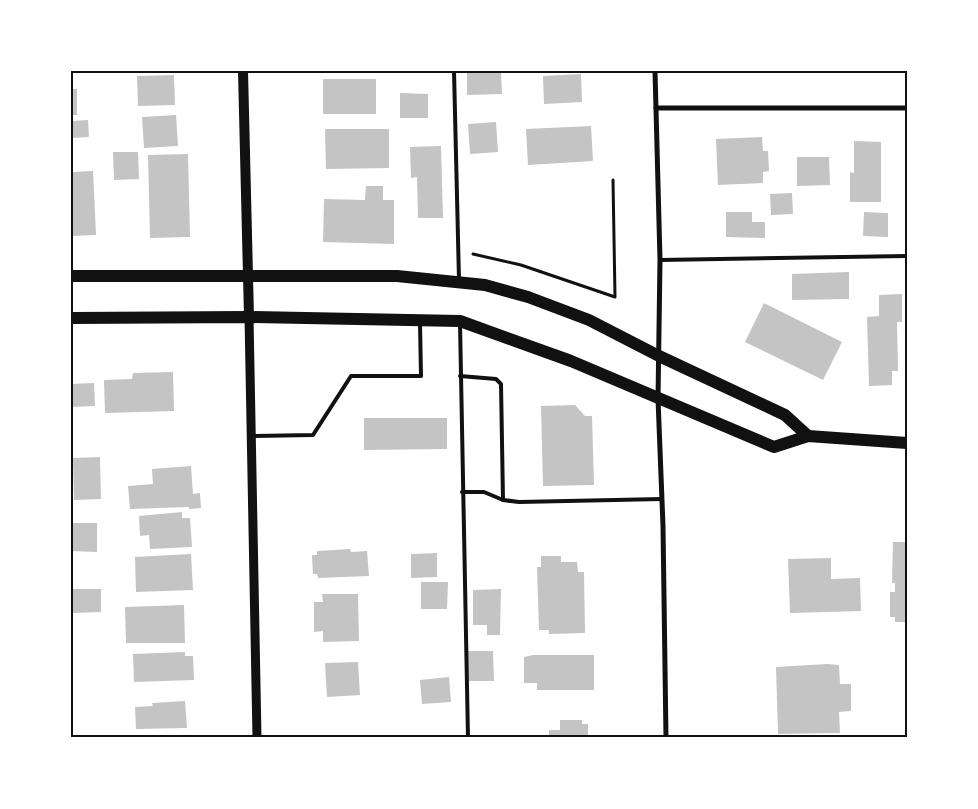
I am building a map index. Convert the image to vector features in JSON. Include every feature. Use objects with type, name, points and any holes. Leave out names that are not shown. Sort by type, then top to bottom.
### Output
[{"type":"main road","points":[[243,71],[249,317]]},
{"type":"main road","points":[[71,276],[397,276],[459,280],[486,284],[528,297],[589,320],[658,356],[785,415],[808,436]]},
{"type":"main road","points":[[71,318],[249,317],[460,322],[571,361],[774,447],[808,436],[907,443]]},
{"type":"street","points":[[655,71],[660,260],[658,399],[662,499],[666,738]]},
{"type":"street","points":[[656,108],[907,108]]},
{"type":"street","points":[[249,317],[257,738]]},
{"type":"lane","points":[[454,71],[459,280]]},
{"type":"lane","points":[[660,260],[907,256]]},
{"type":"lane","points":[[251,436],[313,435],[351,376],[421,376],[420,322]]},
{"type":"lane","points":[[460,322],[468,738]]},
{"type":"lane","points":[[460,376],[496,379],[501,384],[504,500]]},
{"type":"lane","points":[[462,492],[484,492],[504,500],[519,502],[662,499]]},
{"type":"path","points":[[469,254],[521,265],[615,297],[613,180]]},
{"type":"building","points":[[467,71],[501,71],[502,94],[467,95]]},
{"type":"building","points":[[581,74],[582,102],[544,104],[543,76]]},
{"type":"building","points":[[174,75],[175,105],[138,106],[137,76]]},
{"type":"building","points":[[323,79],[376,79],[376,114],[323,114]]},
{"type":"building","points":[[71,89],[77,89],[77,115],[71,115]]},
{"type":"building","points":[[400,93],[428,94],[428,118],[400,118]]},
{"type":"building","points":[[176,115],[178,146],[144,148],[142,117]]},
{"type":"building","points":[[88,120],[89,137],[71,138],[71,121]]},
{"type":"building","points":[[496,122],[498,152],[470,154],[468,124]]},
{"type":"building","points":[[591,126],[593,161],[528,165],[526,129]]},
{"type":"building","points":[[325,129],[389,129],[389,168],[326,169]]},
{"type":"building","points":[[762,137],[763,151],[768,151],[769,171],[763,172],[763,183],[718,185],[716,139]]},
{"type":"building","points":[[854,141],[881,142],[881,202],[850,202],[850,172],[854,173]]},
{"type":"building","points":[[441,146],[443,218],[418,218],[417,177],[411,178],[410,147]]},
{"type":"building","points":[[113,152],[138,152],[139,179],[114,180]]},
{"type":"building","points":[[188,154],[190,237],[150,238],[148,155]]},
{"type":"building","points":[[797,157],[829,157],[830,185],[797,186]]},
{"type":"building","points":[[93,171],[96,235],[71,236],[71,172]]},
{"type":"building","points":[[366,186],[383,186],[383,200],[394,200],[394,244],[323,242],[324,199],[365,200]]},
{"type":"building","points":[[792,193],[793,214],[771,215],[770,194]]},
{"type":"building","points":[[726,212],[752,212],[752,222],[765,222],[765,238],[726,237]]},
{"type":"building","points":[[864,212],[888,213],[888,237],[863,236]]},
{"type":"building","points":[[849,272],[849,299],[792,300],[792,274]]},
{"type":"building","points":[[902,294],[902,322],[897,322],[898,371],[892,371],[892,385],[869,386],[867,317],[879,316],[879,295]]},
{"type":"building","points":[[764,303],[842,342],[823,380],[745,342]]},
{"type":"building","points":[[173,372],[174,411],[105,413],[104,380],[132,379],[133,373]]},
{"type":"building","points":[[94,383],[95,406],[71,407],[71,384]]},
{"type":"building","points":[[575,405],[585,416],[592,416],[594,485],[543,486],[541,406]]},
{"type":"building","points":[[364,418],[447,418],[447,449],[364,450]]},
{"type":"building","points":[[100,457],[101,499],[74,500],[73,458]]},
{"type":"building","points":[[191,466],[193,494],[200,493],[201,508],[130,509],[128,486],[153,484],[152,469]]},
{"type":"building","points":[[182,512],[182,518],[190,518],[192,547],[150,549],[149,535],[140,536],[139,516]]},
{"type":"building","points":[[71,523],[97,523],[97,552],[71,551]]},
{"type":"building","points":[[893,542],[907,542],[907,622],[895,622],[895,617],[890,617],[890,592],[895,592],[895,583],[892,583]]},
{"type":"building","points":[[350,549],[351,552],[367,551],[369,576],[318,578],[317,574],[313,574],[312,555],[317,555],[317,551]]},
{"type":"building","points":[[437,553],[437,577],[411,578],[411,554]]},
{"type":"building","points":[[191,554],[193,590],[136,592],[135,557]]},
{"type":"building","points":[[541,556],[561,556],[561,562],[577,562],[578,572],[584,572],[585,633],[549,634],[549,630],[539,630],[537,567],[541,567]]},
{"type":"building","points":[[831,558],[831,579],[860,578],[861,611],[790,613],[788,559]]},
{"type":"building","points":[[421,582],[448,582],[447,609],[421,609]]},
{"type":"building","points":[[73,589],[101,589],[101,612],[73,613]]},
{"type":"building","points":[[501,589],[500,635],[487,635],[487,625],[473,625],[473,590]]},
{"type":"building","points":[[322,594],[358,594],[359,641],[323,642],[323,631],[314,632],[314,602],[323,602]]},
{"type":"building","points":[[184,605],[185,643],[126,643],[125,607]]},
{"type":"building","points":[[466,651],[493,651],[494,681],[466,681]]},
{"type":"building","points":[[185,652],[185,656],[193,656],[194,680],[134,682],[133,654]]},
{"type":"building","points":[[533,655],[594,655],[594,690],[537,690],[537,683],[524,683],[524,657]]},
{"type":"building","points":[[358,662],[360,695],[327,697],[325,663]]},
{"type":"building","points":[[839,665],[840,684],[851,684],[851,711],[839,712],[840,733],[778,734],[776,667]]},
{"type":"building","points":[[449,677],[451,702],[422,704],[420,680]]},
{"type":"building","points":[[185,701],[187,728],[136,729],[135,707],[153,706],[152,703]]},
{"type":"building","points":[[560,720],[582,720],[582,724],[588,724],[588,738],[549,738],[549,730],[560,730]]}]
